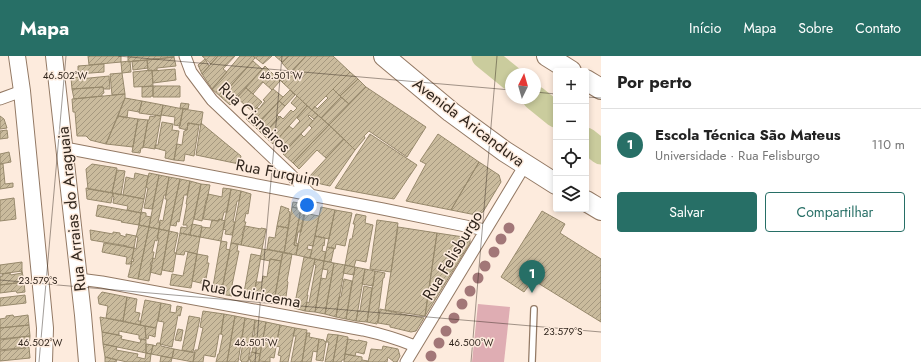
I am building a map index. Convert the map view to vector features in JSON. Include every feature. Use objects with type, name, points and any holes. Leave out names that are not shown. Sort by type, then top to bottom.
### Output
[{"type":"highway","name":"Avenida Aricanduva","points":[[384,56],[451,112],[504,151],[553,182]]},
{"type":"highway","points":[[547,56],[566,68]]},
{"type":"highway","points":[[589,82],[601,89]]},
{"type":"highway","points":[[589,203],[601,210]]},
{"type":"main road","points":[[17,56],[22,91],[45,328],[44,362]]},
{"type":"main road","name":"Rua Arraias do Araguaia","points":[[54,56],[88,362]]},
{"type":"street","name":"Rua Cisneiros","points":[[185,56],[191,72],[212,100],[292,175],[311,195]]},
{"type":"street","points":[[0,99],[22,91]]},
{"type":"street","name":"Rua Furquim","points":[[64,148],[485,230]]},
{"type":"street","name":"Rua Felisburgo","points":[[406,362],[525,165]]},
{"type":"street","name":"Rua Guiricema","points":[[79,279],[363,330],[390,337],[415,346]]},
{"type":"lane","points":[[532,362],[534,309]]},
{"type":"shaded area","points":[[478,304],[510,307],[504,362],[472,362]]},
{"type":"building","points":[[88,56],[121,56],[121,62],[89,65]]},
{"type":"building","points":[[128,56],[174,56],[174,57],[128,62]]},
{"type":"building","points":[[202,56],[218,56],[211,64]]},
{"type":"building","points":[[218,56],[235,56],[223,69],[227,72],[212,89],[202,74]]},
{"type":"building","points":[[240,56],[253,56],[255,58],[221,97],[212,89]]},
{"type":"building","points":[[253,56],[272,56],[263,64]]},
{"type":"building","points":[[275,56],[289,56],[282,62]]},
{"type":"building","points":[[289,56],[306,56],[291,73],[282,63]]},
{"type":"building","points":[[306,56],[333,56],[350,72],[312,110],[282,82]]},
{"type":"building","points":[[174,57],[176,66],[157,68],[157,70],[148,71],[147,60]]},
{"type":"building","points":[[205,59],[209,66],[202,74],[198,65]]},
{"type":"building","points":[[147,60],[148,68],[133,70],[132,61]]},
{"type":"building","points":[[130,61],[131,72],[122,73],[121,62]]},
{"type":"building","points":[[253,61],[262,69],[230,105],[221,97]]},
{"type":"building","points":[[104,64],[104,72],[78,74],[78,66]]},
{"type":"building","points":[[265,66],[280,81],[272,90],[263,82],[253,94],[246,88]]},
{"type":"building","points":[[175,69],[176,80],[153,83],[152,71]]},
{"type":"building","points":[[152,70],[153,86],[134,87],[133,72]]},
{"type":"building","points":[[350,72],[358,79],[340,96],[333,89]]},
{"type":"building","points":[[122,73],[125,94],[112,95],[110,74]]},
{"type":"building","points":[[284,73],[288,76],[282,82],[278,78]]},
{"type":"building","points":[[109,76],[110,89],[104,89],[103,87],[72,89],[71,78],[80,77],[80,79]]},
{"type":"building","points":[[358,79],[366,87],[349,104],[340,96]]},
{"type":"building","points":[[153,86],[153,96],[142,97],[142,87]]},
{"type":"building","points":[[153,86],[180,86],[180,97],[153,97]]},
{"type":"building","points":[[103,87],[104,93],[102,96],[74,99],[72,89]]},
{"type":"building","points":[[366,87],[426,127],[407,157],[369,131],[355,150],[329,125]]},
{"type":"building","points":[[246,88],[262,102],[253,112],[237,98]]},
{"type":"building","points":[[273,89],[283,97],[255,127],[246,119],[257,107],[259,109],[265,101],[263,100]]},
{"type":"building","points":[[333,89],[341,97],[321,118],[312,110],[315,106],[317,109],[328,98],[326,96]]},
{"type":"building","points":[[290,90],[295,95],[285,106],[279,101]]},
{"type":"building","points":[[125,94],[125,98],[106,144],[90,140],[86,136],[77,136],[75,112],[73,112],[72,99]]},
{"type":"building","points":[[297,96],[307,106],[273,144],[263,135],[280,116],[283,119],[291,110],[293,112],[297,108],[291,103]]},
{"type":"building","points":[[341,97],[349,104],[329,125],[321,118]]},
{"type":"building","points":[[125,98],[142,101],[139,112],[128,110],[127,118],[118,116]]},
{"type":"building","points":[[142,101],[163,105],[161,116],[139,113]]},
{"type":"building","points":[[279,101],[285,106],[277,115],[279,117],[263,135],[255,127]]},
{"type":"building","points":[[181,103],[189,104],[188,109],[180,108]]},
{"type":"building","points":[[163,105],[183,109],[180,126],[174,125],[175,117],[161,115]]},
{"type":"building","points":[[307,106],[318,115],[314,119],[309,115],[308,116],[313,121],[288,148],[278,139],[289,126],[293,129],[300,121],[297,118]]},
{"type":"building","points":[[183,109],[203,112],[201,125],[188,123],[187,130],[179,128]]},
{"type":"building","points":[[155,115],[161,116],[155,149],[143,147],[148,120],[150,116],[155,117]]},
{"type":"building","points":[[318,115],[329,125],[293,163],[283,154],[301,134],[304,137],[312,128],[309,125]]},
{"type":"building","points":[[0,116],[4,119],[7,128],[0,129]]},
{"type":"building","points":[[118,116],[138,119],[133,147],[106,144]]},
{"type":"building","points":[[138,119],[148,120],[143,148],[141,148],[140,153],[132,152]]},
{"type":"building","points":[[162,122],[173,124],[172,130],[179,131],[174,160],[165,158],[166,151],[155,148],[155,145],[158,145]]},
{"type":"building","points":[[188,123],[199,125],[194,156],[185,154],[184,161],[174,160],[177,144],[182,145],[184,131],[187,130]]},
{"type":"building","points":[[201,123],[241,156],[239,164],[196,155]]},
{"type":"building","points":[[329,125],[344,139],[326,158],[317,150],[299,169],[293,163]]},
{"type":"building","points":[[7,130],[8,138],[0,139],[0,131]]},
{"type":"building","points":[[370,134],[417,165],[394,199],[335,188]]},
{"type":"building","points":[[438,134],[479,162],[451,210],[406,201],[426,164],[420,161]]},
{"type":"building","points":[[344,139],[355,150],[330,186],[312,180],[309,177]]},
{"type":"building","points":[[9,152],[11,162],[0,164],[0,154]]},
{"type":"building","points":[[479,162],[499,175],[501,182],[483,212],[476,215],[451,210]]},
{"type":"building","points":[[0,164],[3,164],[5,184],[13,183],[13,187],[0,189]]},
{"type":"building","points":[[92,164],[117,168],[112,193],[88,189],[86,169]]},
{"type":"building","points":[[117,170],[125,171],[121,195],[112,193]]},
{"type":"building","points":[[135,173],[148,176],[144,199],[123,195],[126,177],[134,179]]},
{"type":"building","points":[[149,173],[159,175],[152,209],[144,208]]},
{"type":"building","points":[[159,175],[169,177],[166,195],[164,195],[158,222],[160,222],[159,229],[149,227]]},
{"type":"building","points":[[169,177],[180,179],[169,231],[159,229],[160,220],[163,221]]},
{"type":"building","points":[[180,179],[190,181],[187,195],[184,195],[179,222],[177,221],[176,226],[170,225]]},
{"type":"building","points":[[190,181],[201,184],[190,235],[180,233],[181,227],[187,228],[187,225],[183,225]]},
{"type":"building","points":[[201,184],[210,185],[202,221],[194,219]]},
{"type":"building","points":[[86,188],[113,193],[111,203],[87,199]]},
{"type":"building","points":[[223,188],[231,189],[227,212],[224,212],[222,220],[219,219],[218,221],[203,219],[208,194],[222,197]]},
{"type":"building","points":[[231,189],[241,191],[239,201],[237,201],[232,235],[225,234],[226,230],[223,229]]},
{"type":"building","points":[[241,191],[251,194],[248,214],[246,213],[244,222],[246,222],[242,234],[241,245],[231,243]]},
{"type":"building","points":[[113,193],[144,199],[141,213],[127,210],[128,206],[113,203]]},
{"type":"building","points":[[14,198],[16,219],[0,221],[0,200]]},
{"type":"building","points":[[293,202],[307,204],[301,232],[298,232],[296,243],[298,246],[294,245],[301,209],[292,207]]},
{"type":"building","points":[[98,205],[141,213],[139,225],[96,216]]},
{"type":"building","points":[[281,206],[289,209],[288,211],[290,212],[288,228],[277,226]]},
{"type":"building","points":[[292,207],[301,209],[294,245],[298,246],[296,255],[284,253]]},
{"type":"building","points":[[321,207],[335,210],[329,239],[315,236]]},
{"type":"building","points":[[335,210],[352,213],[345,246],[336,244],[335,249],[327,247]]},
{"type":"building","points":[[542,211],[565,224],[560,233],[601,259],[601,322],[533,280],[524,292],[501,277]]},
{"type":"building","points":[[141,212],[146,213],[146,216],[151,217],[149,227],[139,225]]},
{"type":"building","points":[[304,213],[319,216],[313,246],[308,245],[307,249],[312,250],[310,258],[296,255]]},
{"type":"building","points":[[356,214],[366,216],[365,223],[373,225],[366,262],[356,260],[354,267],[345,265],[350,239],[352,239],[355,224],[353,224]]},
{"type":"building","points":[[219,219],[225,221],[221,241],[200,237],[202,227],[210,228],[212,220],[218,221]]},
{"type":"building","points":[[377,220],[398,223],[391,272],[370,269]]},
{"type":"building","points":[[192,224],[202,226],[200,237],[190,235]]},
{"type":"building","points":[[139,225],[149,227],[138,279],[128,277],[132,261],[133,262],[134,259],[132,259],[134,248],[136,249],[138,237],[136,237]]},
{"type":"building","points":[[245,226],[266,229],[262,249],[241,245]]},
{"type":"building","points":[[277,226],[288,228],[284,253],[267,249],[269,237],[275,238]]},
{"type":"building","points":[[149,227],[159,229],[157,241],[155,240],[152,252],[154,252],[150,265],[152,265],[149,281],[138,279]]},
{"type":"building","points":[[398,227],[437,233],[425,316],[385,310]]},
{"type":"building","points":[[159,229],[169,231],[161,275],[150,272],[153,258],[155,259]]},
{"type":"building","points":[[90,230],[113,234],[113,232],[120,233],[120,235],[126,237],[126,234],[136,236],[134,248],[91,240]]},
{"type":"building","points":[[169,231],[178,233],[174,252],[176,253],[173,272],[162,270]]},
{"type":"building","points":[[180,233],[200,237],[197,254],[185,251],[184,255],[176,254]]},
{"type":"building","points":[[437,233],[470,238],[470,243],[425,316]]},
{"type":"building","points":[[315,236],[325,238],[322,251],[326,252],[324,261],[310,258]]},
{"type":"building","points":[[221,241],[227,242],[226,249],[230,250],[221,294],[212,292]]},
{"type":"building","points":[[104,243],[134,248],[131,264],[126,264],[127,257],[102,252]]},
{"type":"building","points":[[231,243],[238,244],[237,251],[239,251],[232,285],[232,296],[221,294]]},
{"type":"building","points":[[327,247],[334,248],[331,262],[324,261]]},
{"type":"building","points":[[262,249],[283,252],[281,261],[260,259]]},
{"type":"building","points":[[188,252],[197,254],[191,288],[170,285],[172,274],[183,276]]},
{"type":"building","points":[[283,252],[292,254],[287,281],[286,297],[275,295]]},
{"type":"building","points":[[197,254],[208,256],[207,263],[209,263],[205,284],[192,281]]},
{"type":"building","points":[[251,254],[261,256],[253,300],[243,298]]},
{"type":"building","points":[[304,257],[315,259],[305,311],[294,308]]},
{"type":"building","points":[[270,259],[281,261],[275,297],[254,293],[256,282],[262,282],[263,276],[267,277]]},
{"type":"building","points":[[315,259],[324,261],[315,312],[305,311],[307,302],[309,303],[316,265],[314,264]]},
{"type":"building","points":[[324,261],[334,263],[325,314],[315,312],[321,278],[326,279],[328,270],[323,269]]},
{"type":"building","points":[[22,262],[22,271],[0,274],[0,265]]},
{"type":"building","points":[[334,263],[345,265],[336,317],[325,314]]},
{"type":"building","points":[[345,265],[355,267],[354,275],[343,273]]},
{"type":"building","points":[[355,267],[365,269],[356,321],[346,319]]},
{"type":"building","points":[[365,269],[375,271],[373,286],[362,284]]},
{"type":"building","points":[[22,271],[24,282],[0,285],[0,276],[3,276],[2,274],[10,273],[11,275],[22,273]]},
{"type":"building","points":[[375,271],[385,273],[383,278],[377,324],[367,322]]},
{"type":"building","points":[[344,279],[352,281],[346,319],[336,317]]},
{"type":"building","points":[[24,282],[25,292],[17,293],[16,291],[0,293],[0,285]]},
{"type":"building","points":[[364,286],[372,288],[367,322],[356,321],[358,311],[360,311]]},
{"type":"building","points":[[102,292],[127,297],[123,321],[106,318],[108,306],[99,304],[98,297]]},
{"type":"building","points":[[25,295],[26,303],[0,306],[0,298]]},
{"type":"building","points":[[127,297],[137,299],[135,312],[140,313],[138,321],[141,321],[140,325],[123,321]]},
{"type":"building","points":[[145,300],[161,303],[156,328],[140,325]]},
{"type":"building","points":[[161,303],[171,305],[170,312],[176,313],[177,306],[182,307],[180,316],[178,315],[172,347],[160,344],[164,322],[158,321]]},
{"type":"building","points":[[380,309],[424,318],[416,331],[411,332],[390,327],[390,325],[378,323]]},
{"type":"building","points":[[203,311],[224,314],[221,334],[219,334],[215,357],[204,355],[203,362],[193,362],[195,350],[198,350],[203,328],[200,327]]},
{"type":"building","points":[[224,314],[235,316],[227,362],[216,362],[223,335],[221,334]]},
{"type":"building","points":[[13,315],[14,317],[28,315],[29,325],[0,328],[0,319]]},
{"type":"building","points":[[189,316],[200,318],[193,352],[182,350]]},
{"type":"building","points":[[235,316],[245,318],[238,362],[227,362]]},
{"type":"building","points":[[100,317],[145,326],[146,340],[139,339],[139,335],[119,331],[119,335],[102,332]]},
{"type":"building","points":[[245,318],[255,320],[248,362],[241,362],[242,361],[240,360],[244,337],[242,337]]},
{"type":"building","points":[[255,320],[266,322],[260,354],[252,352],[253,345],[251,345],[254,336]]},
{"type":"building","points":[[266,322],[280,325],[274,358],[270,357],[270,362],[259,361]]},
{"type":"building","points":[[29,325],[30,336],[0,339],[0,328]]},
{"type":"building","points":[[280,325],[295,328],[288,362],[280,362],[281,356],[278,355],[280,347],[276,346]]},
{"type":"building","points":[[145,326],[156,328],[155,337],[149,335],[148,339],[146,338]]},
{"type":"building","points":[[295,328],[307,330],[302,362],[291,362],[296,336],[293,336]]},
{"type":"building","points":[[178,329],[183,330],[181,341],[175,340]]},
{"type":"building","points":[[102,332],[122,336],[121,339],[140,343],[141,339],[146,340],[146,353],[103,344]]},
{"type":"building","points":[[307,333],[310,333],[309,337],[319,339],[317,352],[313,351],[311,362],[302,362]]},
{"type":"building","points":[[328,334],[338,335],[333,362],[325,362],[329,342],[326,342]]},
{"type":"building","points":[[338,335],[348,337],[344,360],[341,362],[333,362]]},
{"type":"building","points":[[30,336],[29,347],[0,350],[0,340]]},
{"type":"building","points":[[319,339],[326,342],[323,361],[316,360]]},
{"type":"building","points":[[348,339],[367,342],[364,354],[356,352],[355,356],[345,354]]},
{"type":"building","points":[[157,343],[160,343],[161,346],[174,349],[172,358],[151,354],[153,345],[156,346]]},
{"type":"building","points":[[103,344],[117,347],[116,350],[138,354],[137,357],[145,359],[146,353],[151,354],[150,362],[127,362],[105,357]]},
{"type":"building","points":[[146,344],[153,345],[151,354],[146,353]]},
{"type":"building","points":[[383,346],[398,349],[400,356],[397,362],[394,362],[388,357],[387,362],[368,362],[371,349],[382,350]]},
{"type":"building","points":[[29,347],[30,358],[0,361],[0,351]]},
{"type":"building","points":[[174,349],[195,353],[193,362],[172,358]]},
{"type":"building","points":[[251,352],[260,354],[259,362],[250,362]]},
{"type":"building","points":[[345,354],[362,357],[362,360],[368,362],[344,362]]},
{"type":"building","points":[[161,356],[172,358],[171,362],[160,362]]},
{"type":"building","points":[[105,357],[117,360],[116,362],[105,362]]},
{"type":"waterway","points":[[484,56],[505,73]]},
{"type":"waterway","points":[[541,103],[553,113]]},
{"type":"waterway","points":[[589,142],[601,152]]},
{"type":"place","name":"Escola Técnica São Mateus","points":[[532,293]]}]
